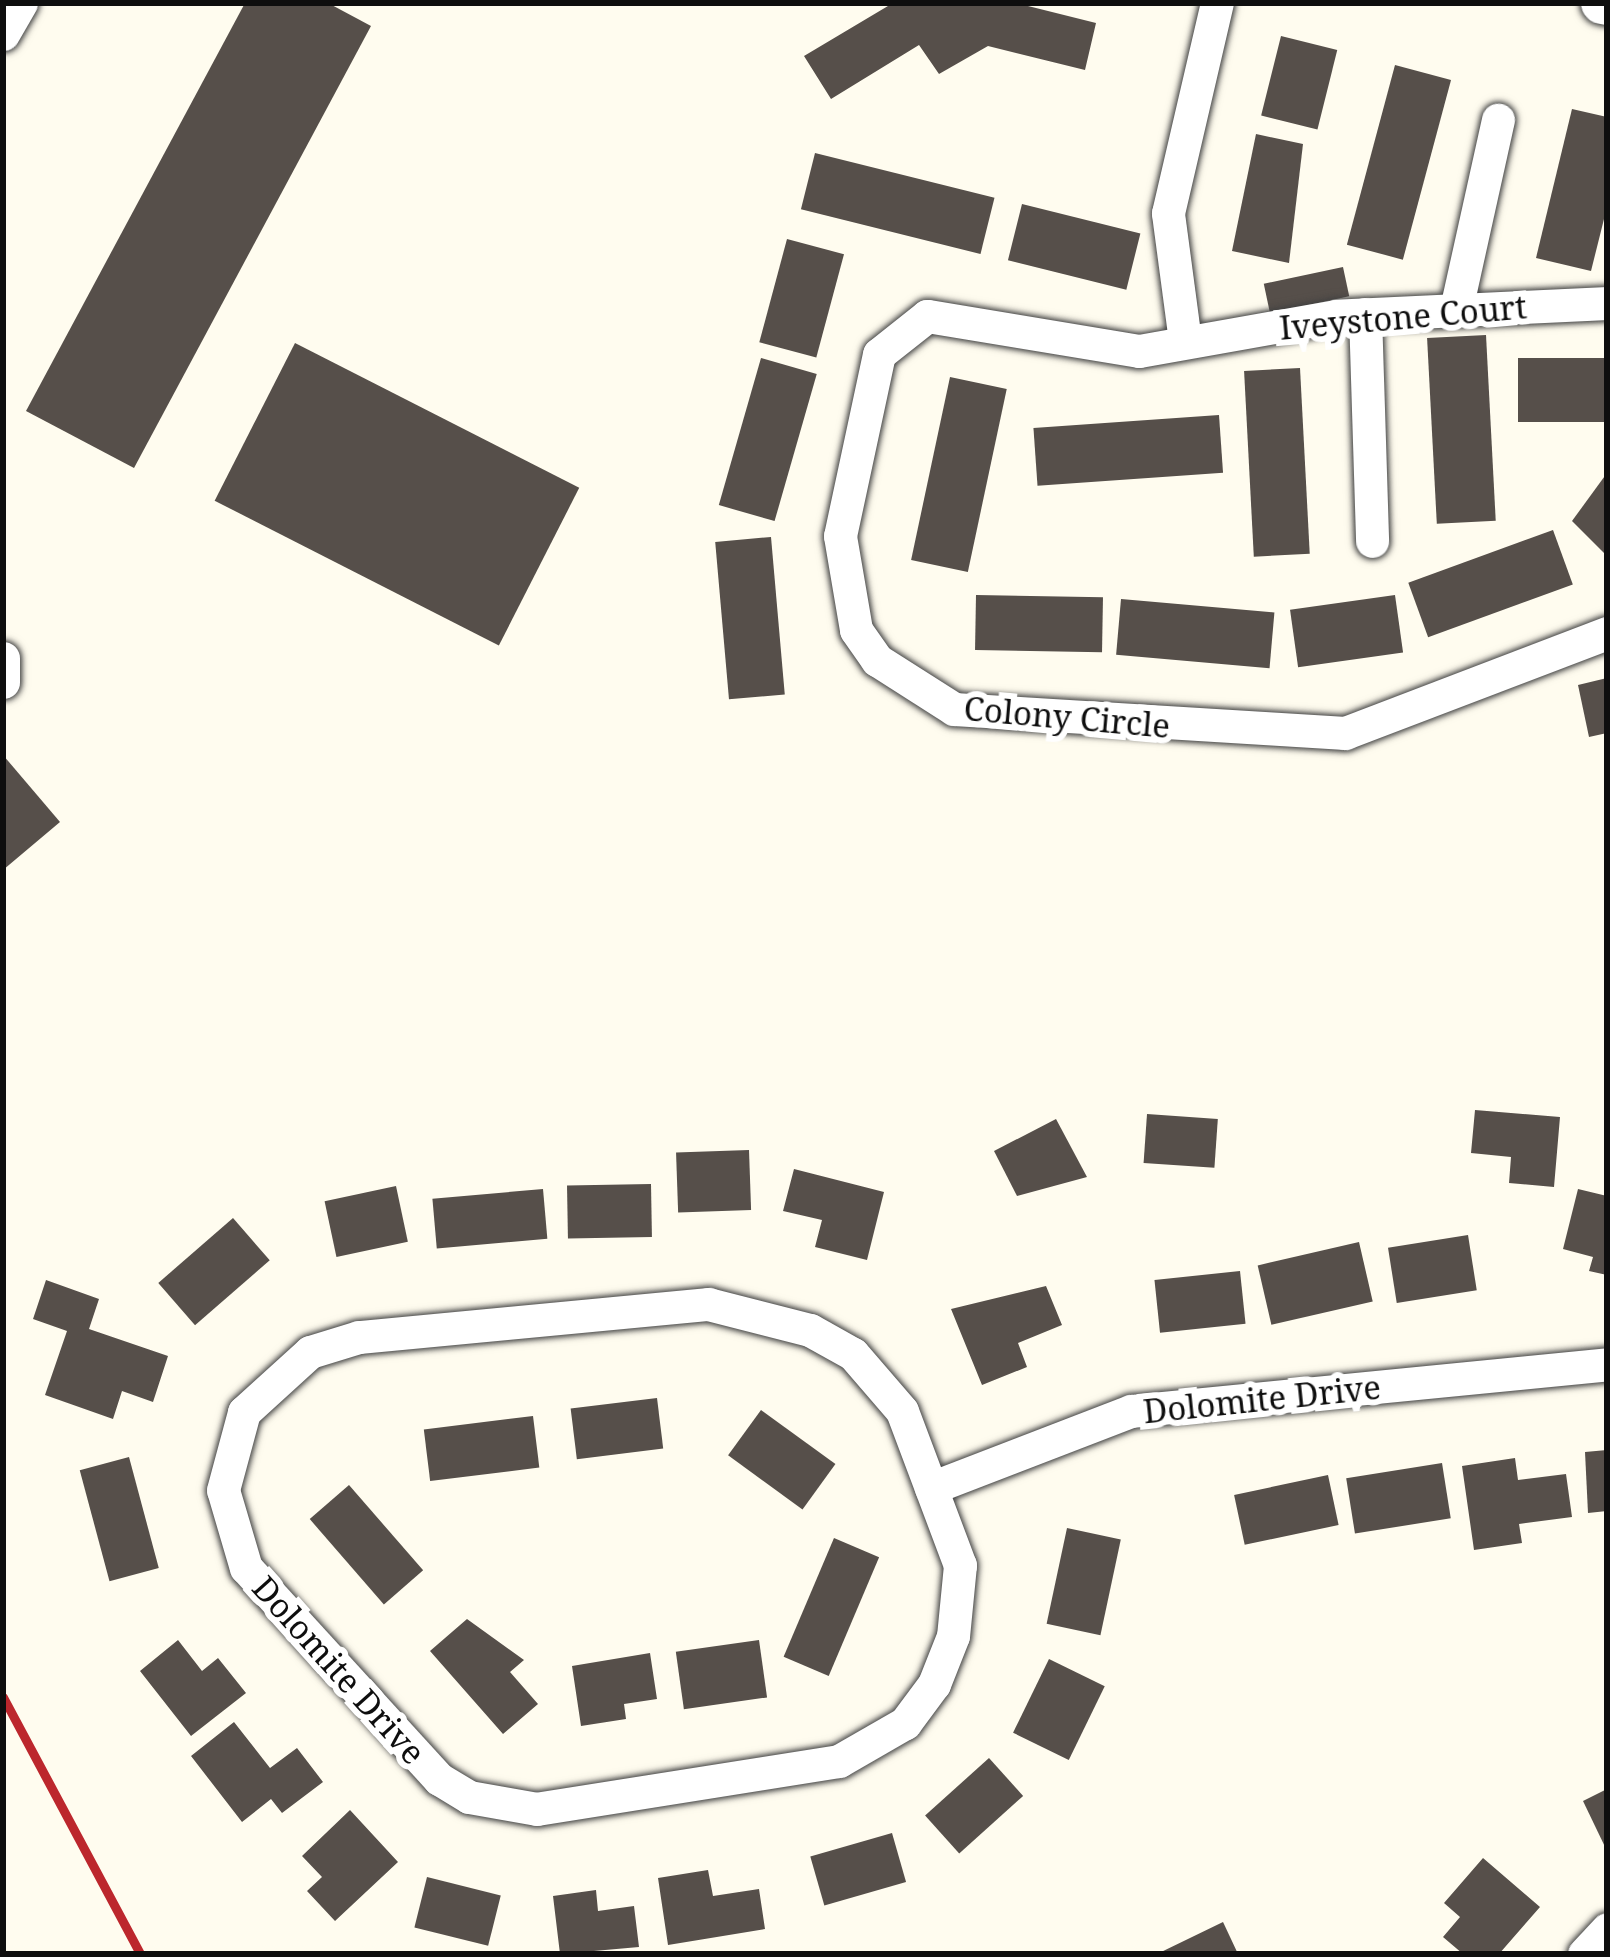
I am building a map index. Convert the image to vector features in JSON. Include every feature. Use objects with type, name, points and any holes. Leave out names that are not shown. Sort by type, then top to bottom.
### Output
[{"type":"street","points":[[3,34],[21,3]]},
{"type":"street","points":[[1185,341],[1168,213],[1217,3]]},
{"type":"street","points":[[1456,309],[1498,120]]},
{"type":"street","name":"Iveystone Court","points":[[1185,341],[1365,314],[1607,303]]},
{"type":"street","points":[[1365,314],[1372,541]]},
{"type":"street","name":"Colony Circle","points":[[1185,341],[1099,347],[961,317],[898,332],[879,354],[840,536],[856,630],[877,660],[954,709],[1294,736],[1345,733],[1607,633]]},
{"type":"street","points":[[3,658],[3,682]]},
{"type":"street","name":"Dolomite Drive","points":[[708,1304],[793,1323],[853,1354],[902,1411],[931,1488],[960,1601],[934,1684],[905,1723],[839,1762],[537,1809],[469,1797],[439,1779],[246,1568],[224,1490],[244,1412],[310,1352],[359,1336],[708,1304]]},
{"type":"street","name":"Dolomite Drive","points":[[931,1488],[1131,1411],[1607,1364]]},
{"type":"street","points":[[1584,1954],[1607,1929]]},
{"type":"building","points":[[245,3],[328,3],[371,26],[134,468],[26,411]]},
{"type":"building","points":[[893,3],[1016,3],[1096,23],[1085,70],[988,46],[939,74],[919,45],[831,99],[804,56]]},
{"type":"building","points":[[1281,36],[1337,50],[1317,130],[1261,116]]},
{"type":"building","points":[[1395,65],[1451,80],[1403,260],[1347,245]]},
{"type":"building","points":[[1572,109],[1607,117],[1607,207],[1591,271],[1536,258]]},
{"type":"building","points":[[1256,134],[1303,144],[1289,263],[1232,251]]},
{"type":"building","points":[[815,153],[995,198],[980,254],[801,209]]},
{"type":"building","points":[[1022,204],[1140,234],[1126,290],[1008,260]]},
{"type":"building","points":[[787,239],[844,254],[816,358],[759,342]]},
{"type":"building","points":[[1343,267],[1349,296],[1270,313],[1264,284]]},
{"type":"building","points":[[1486,335],[1496,521],[1437,524],[1427,338]]},
{"type":"building","points":[[295,343],[579,488],[499,646],[215,501]]},
{"type":"building","points":[[761,358],[817,374],[775,521],[719,505]]},
{"type":"building","points":[[1518,358],[1607,358],[1607,422],[1518,422]]},
{"type":"building","points":[[1300,368],[1310,554],[1254,557],[1244,371]]},
{"type":"building","points":[[950,377],[1007,389],[968,572],[911,560]]},
{"type":"building","points":[[1219,415],[1223,473],[1037,486],[1033,428]]},
{"type":"building","points":[[1607,473],[1607,550],[1604,553],[1572,521]]},
{"type":"building","points":[[1553,530],[1573,585],[1428,637],[1408,583]]},
{"type":"building","points":[[771,537],[785,694],[729,699],[715,542]]},
{"type":"building","points":[[976,595],[1103,597],[1102,652],[975,650]]},
{"type":"building","points":[[1395,595],[1403,652],[1298,667],[1290,610]]},
{"type":"building","points":[[1121,599],[1274,612],[1270,668],[1116,655]]},
{"type":"building","points":[[1607,678],[1607,733],[1589,737],[1578,685]]},
{"type":"building","points":[[3,755],[60,822],[3,870]]},
{"type":"building","points":[[1475,1110],[1560,1117],[1554,1187],[1509,1183],[1511,1157],[1471,1153]]},
{"type":"building","points":[[1147,1114],[1218,1119],[1214,1168],[1144,1163]]},
{"type":"building","points":[[1056,1119],[1087,1177],[1017,1196],[994,1151]]},
{"type":"building","points":[[749,1150],[751,1210],[678,1213],[676,1153]]},
{"type":"building","points":[[794,1169],[884,1192],[867,1260],[815,1247],[822,1220],[783,1211]]},
{"type":"building","points":[[651,1184],[652,1237],[568,1238],[567,1185]]},
{"type":"building","points":[[396,1186],[408,1242],[336,1257],[325,1201]]},
{"type":"building","points":[[543,1189],[547,1239],[437,1248],[432,1199]]},
{"type":"building","points":[[1578,1189],[1607,1196],[1607,1275],[1589,1271],[1593,1257],[1563,1249]]},
{"type":"building","points":[[233,1218],[270,1260],[195,1325],[158,1283]]},
{"type":"building","points":[[1468,1235],[1477,1290],[1397,1303],[1388,1248]]},
{"type":"building","points":[[1359,1242],[1373,1301],[1271,1325],[1258,1265]]},
{"type":"building","points":[[1240,1271],[1246,1324],[1160,1333],[1154,1280]]},
{"type":"building","points":[[46,1280],[99,1299],[89,1329],[168,1356],[153,1402],[122,1391],[113,1419],[45,1395],[67,1331],[33,1319]]},
{"type":"building","points":[[1046,1286],[1062,1325],[1018,1343],[1027,1367],[982,1385],[951,1309]]},
{"type":"building","points":[[657,1398],[663,1449],[577,1459],[571,1409]]},
{"type":"building","points":[[761,1410],[835,1464],[803,1509],[728,1455]]},
{"type":"building","points":[[533,1416],[539,1468],[430,1481],[424,1429]]},
{"type":"building","points":[[1607,1450],[1607,1511],[1588,1513],[1585,1452]]},
{"type":"building","points":[[129,1457],[159,1568],[110,1581],[80,1470]]},
{"type":"building","points":[[1515,1458],[1518,1480],[1566,1474],[1572,1517],[1519,1524],[1522,1543],[1474,1550],[1462,1466]]},
{"type":"building","points":[[1442,1463],[1451,1518],[1355,1533],[1346,1478]]},
{"type":"building","points":[[1328,1475],[1339,1525],[1245,1545],[1234,1495]]},
{"type":"building","points":[[349,1485],[423,1570],[384,1604],[310,1519]]},
{"type":"building","points":[[1067,1528],[1121,1539],[1100,1635],[1047,1624]]},
{"type":"building","points":[[834,1538],[879,1557],[829,1676],[784,1657]]},
{"type":"building","points":[[467,1619],[524,1660],[510,1672],[538,1704],[503,1734],[430,1651]]},
{"type":"building","points":[[178,1640],[202,1671],[218,1658],[246,1693],[191,1736],[140,1671]]},
{"type":"building","points":[[759,1640],[767,1697],[684,1709],[676,1652]]},
{"type":"building","points":[[650,1653],[657,1699],[624,1704],[626,1719],[581,1726],[572,1666]]},
{"type":"building","points":[[1049,1659],[1105,1686],[1069,1760],[1013,1733]]},
{"type":"building","points":[[234,1722],[270,1768],[297,1748],[323,1782],[282,1813],[271,1799],[242,1822],[191,1756]]},
{"type":"building","points":[[989,1758],[1023,1796],[959,1853],[925,1816]]},
{"type":"building","points":[[1607,1789],[1607,1851],[1583,1801]]},
{"type":"building","points":[[350,1810],[398,1862],[335,1921],[307,1891],[322,1877],[302,1856]]},
{"type":"building","points":[[892,1833],[906,1882],[824,1905],[810,1856]]},
{"type":"building","points":[[1483,1858],[1540,1907],[1499,1954],[1463,1954],[1443,1937],[1460,1917],[1444,1903]]},
{"type":"building","points":[[708,1870],[713,1896],[759,1889],[765,1929],[668,1945],[658,1878]]},
{"type":"building","points":[[427,1877],[501,1895],[488,1946],[414,1927]]},
{"type":"building","points":[[596,1890],[598,1911],[634,1906],[639,1947],[560,1954],[553,1896]]},
{"type":"building","points":[[1223,1922],[1238,1954],[1157,1954]]},
{"type":"railway","points":[[3,1697],[140,1954]]}]
